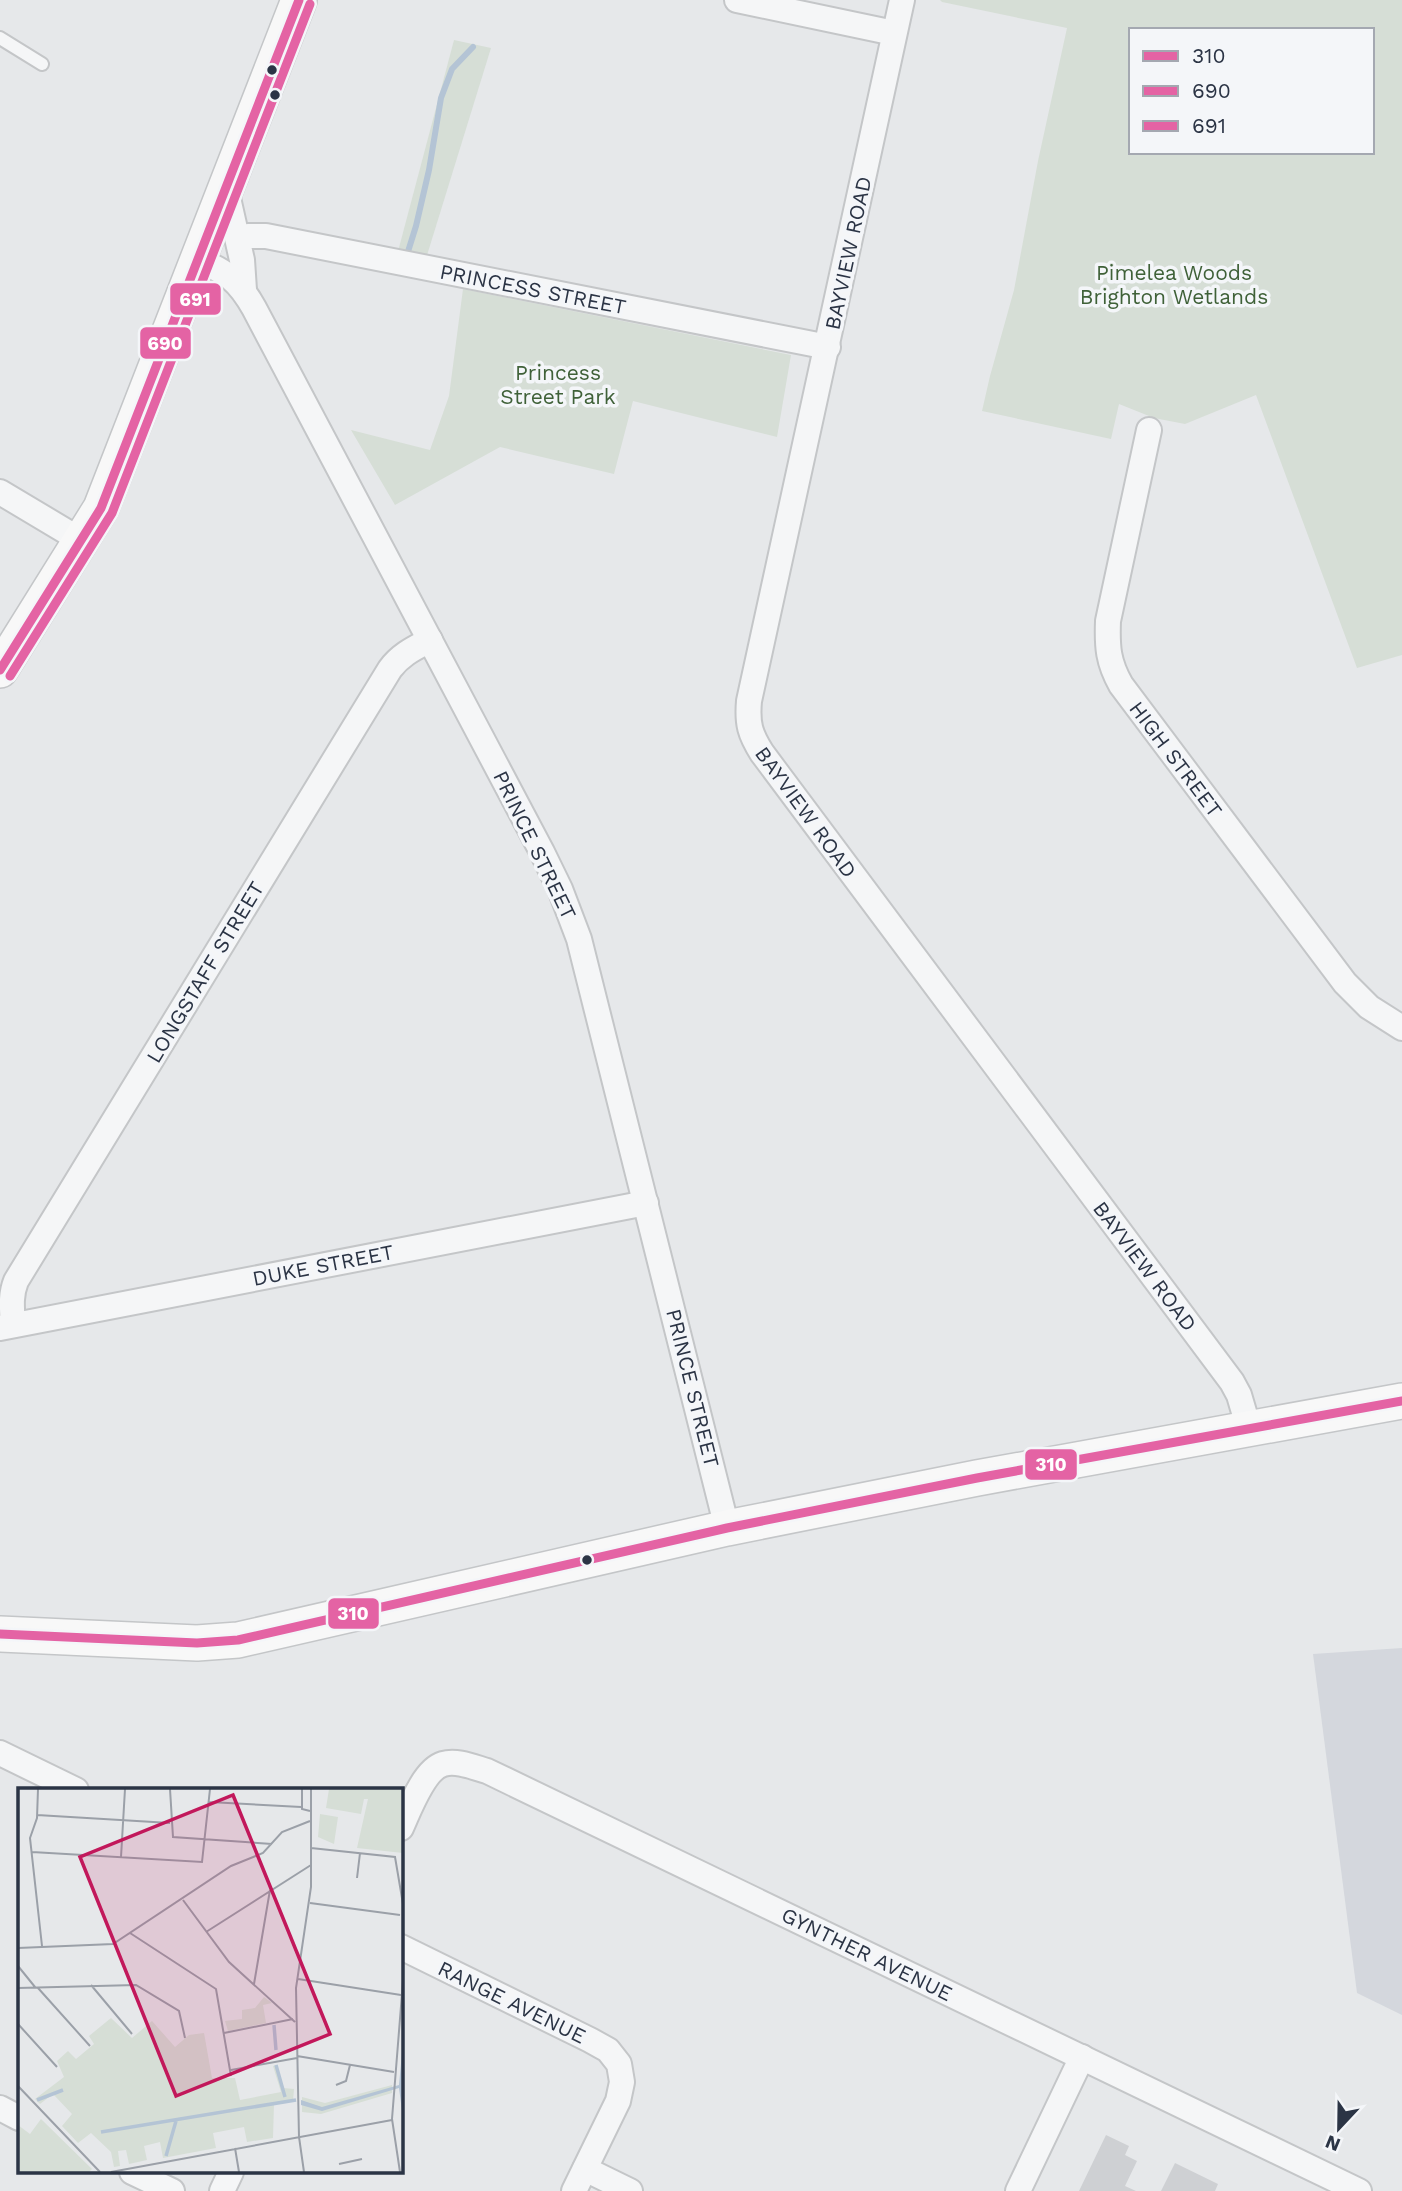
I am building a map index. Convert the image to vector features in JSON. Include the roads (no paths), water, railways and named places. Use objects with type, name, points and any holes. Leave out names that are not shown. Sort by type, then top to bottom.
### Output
[{"type":"street","points":[[0,670],[101,508],[299,0]]},
{"type":"street","points":[[737,0],[894,33]]},
{"type":"street","name":"BAYVIEW ROAD","points":[[902,0],[749,701],[748,721],[753,739],[1232,1382],[1240,1395],[1249,1429]]},
{"type":"street","name":"PRINCE STREET","points":[[226,189],[242,260],[244,290]]},
{"type":"street","name":"PRINCESS STREET","points":[[238,239],[266,236],[828,347]]},
{"type":"street","name":"PRINCE STREET","points":[[198,260],[218,268],[244,290],[560,889],[579,939],[727,1528]]},
{"type":"street","name":"HIGH STREET","points":[[1149,430],[1108,621],[1107,647],[1111,666],[1121,685],[1345,983],[1369,1007],[1402,1028]]},
{"type":"street","points":[[0,492],[82,541]]},
{"type":"street","name":"LONGSTAFF STREET","points":[[7,1326],[12,1292],[23,1270],[390,668],[407,652],[430,640]]},
{"type":"street","name":"DUKE STREET","points":[[7,1326],[646,1203]]},
{"type":"street","points":[[0,1634],[197,1643],[238,1640],[727,1528],[977,1478],[1402,1401]]},
{"type":"street","points":[[0,1754],[72,1788]]},
{"type":"street","name":"GYNTHER AVENUE","points":[[402,1826],[421,1786],[432,1771],[443,1764],[456,1763],[486,1771],[1359,2191]]},
{"type":"street","name":"RANGE AVENUE","points":[[402,1947],[590,2040],[608,2050],[619,2064],[622,2082],[618,2101],[579,2180]]},
{"type":"street","points":[[1018,2191],[1082,2057]]},
{"type":"street","points":[[0,2108],[18,2117]]},
{"type":"street","points":[[136,2174],[172,2191]]},
{"type":"street","points":[[222,2191],[230,2174]]},
{"type":"street","points":[[579,2180],[630,2191]]},
{"type":"lane","points":[[0,38],[42,64]]},
{"type":"waterway","points":[[406,258],[429,170],[441,98],[452,69],[473,47]]},
{"type":"park label","name":"Pimelea Woods Brighton Wetlands","points":[[1174,284]]},
{"type":"park label","name":"Princess Street Park","points":[[558,384]]}]
